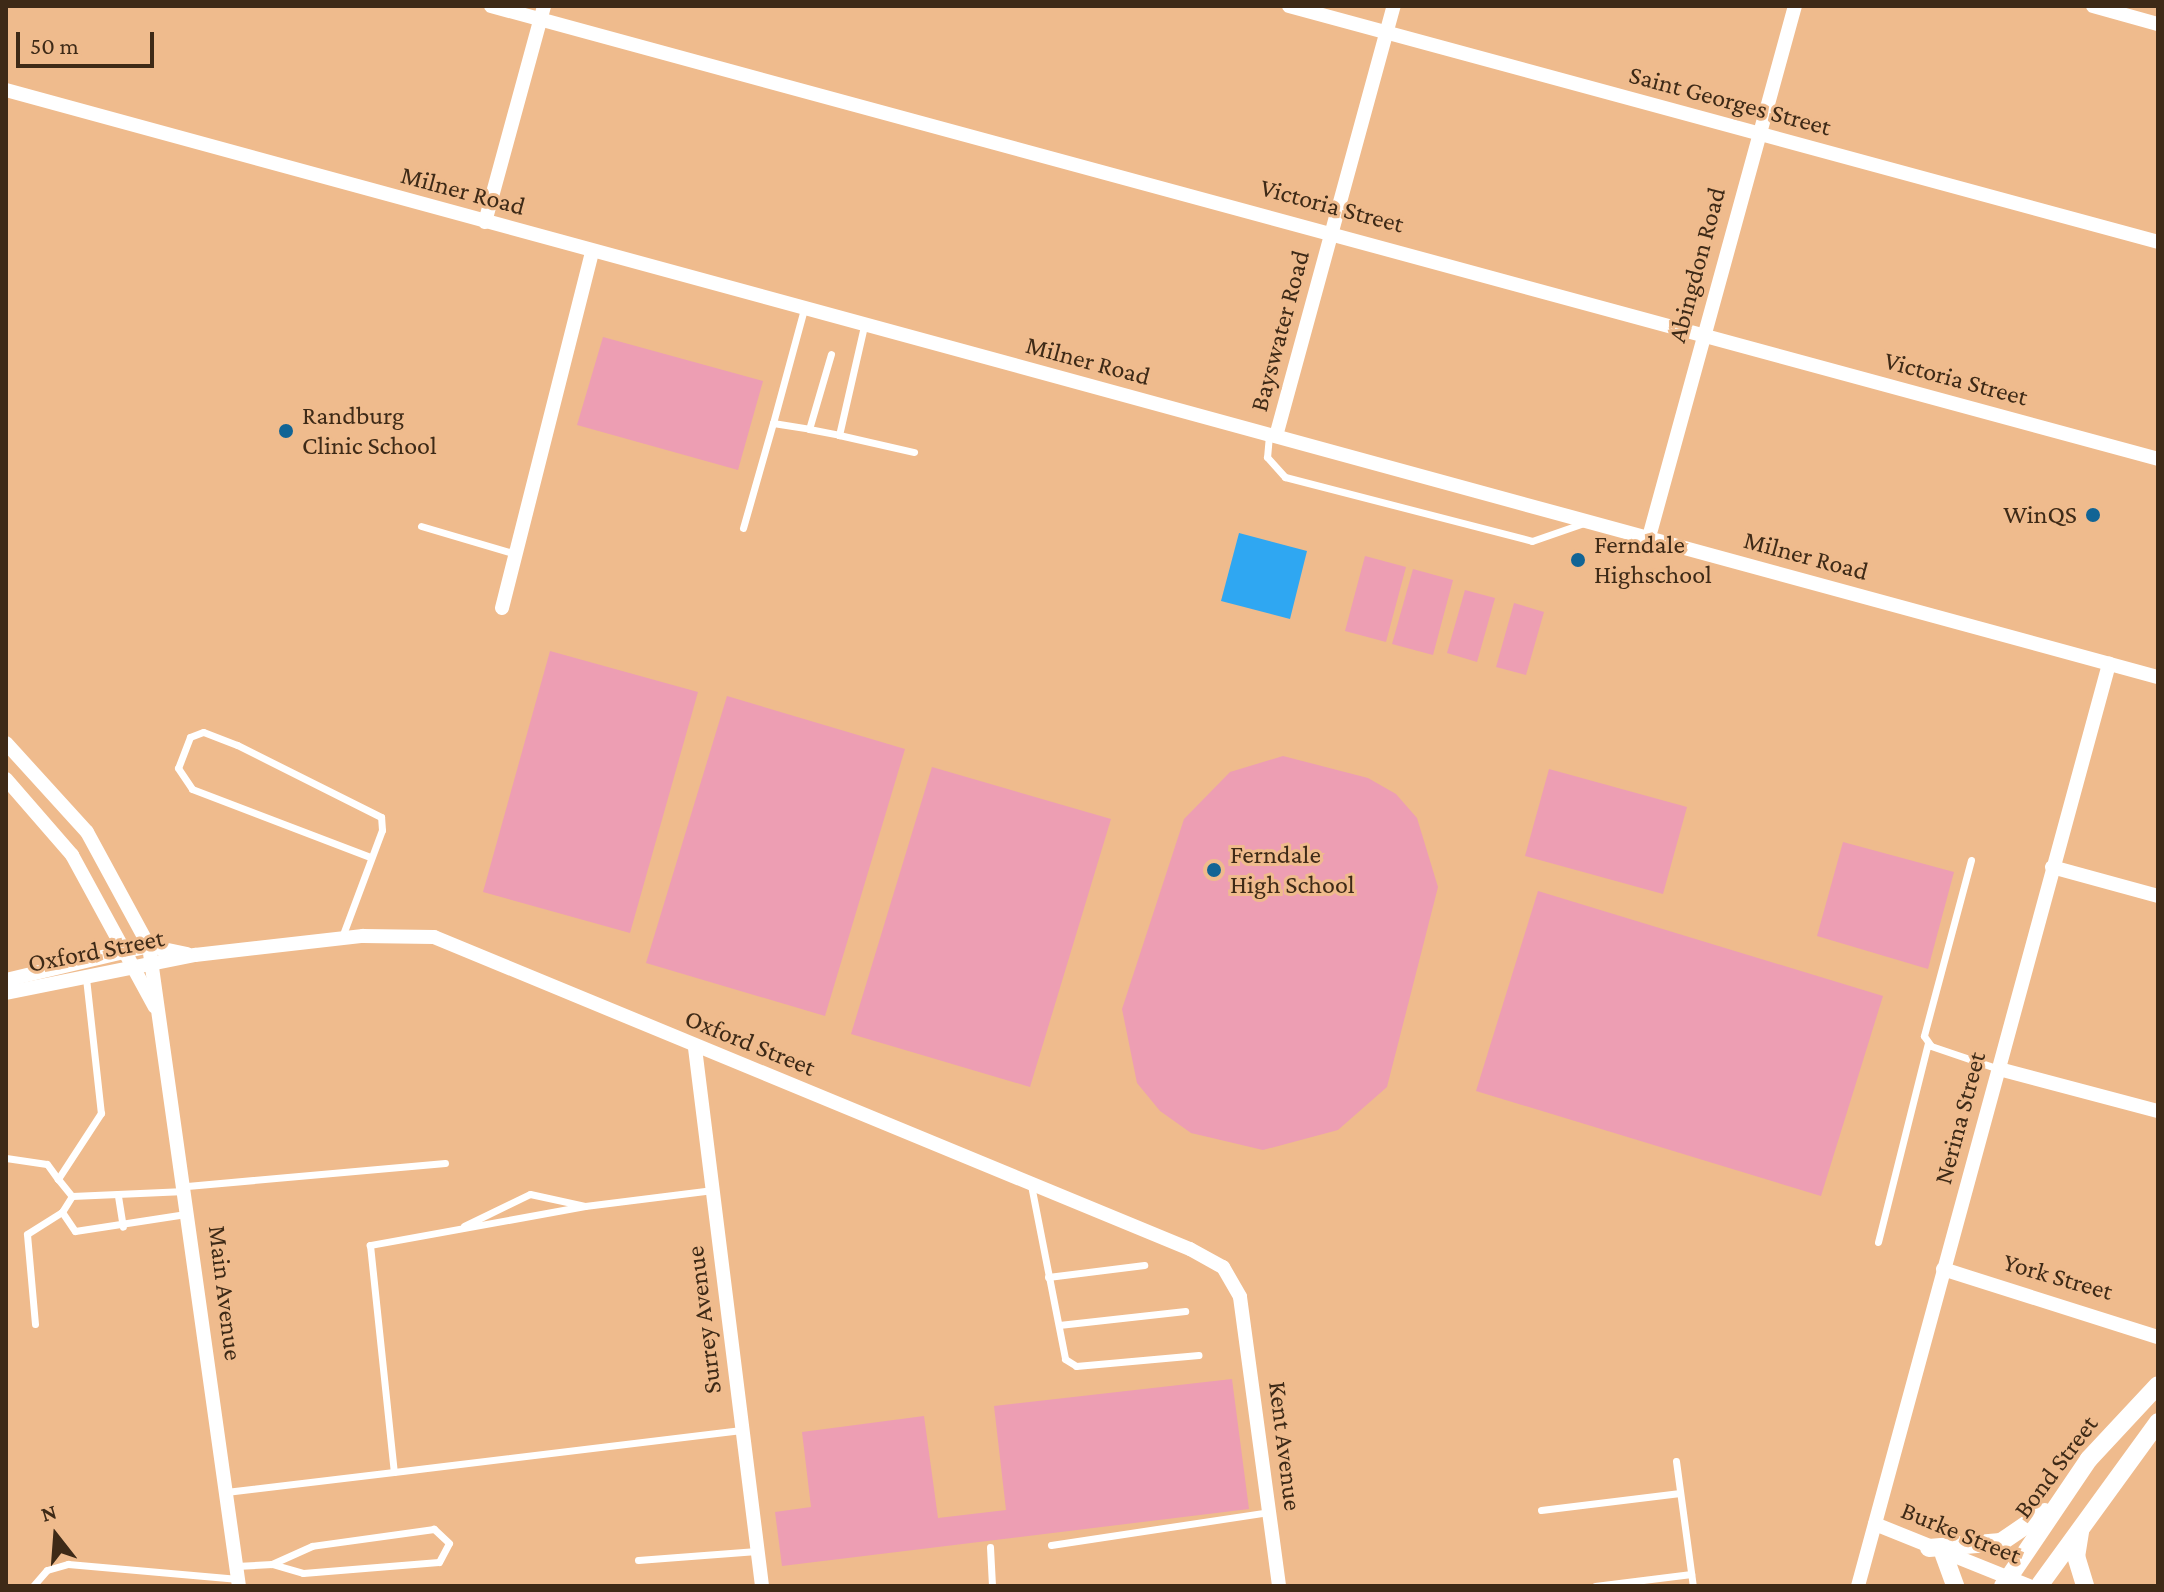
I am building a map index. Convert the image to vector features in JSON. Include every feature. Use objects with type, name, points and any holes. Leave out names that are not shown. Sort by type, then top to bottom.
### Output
[{"type":"street","name":"Victoria Street","points":[[491,6],[542,13],[2158,459]]},
{"type":"street","name":"Saint Georges Street","points":[[1289,6],[2158,242]]},
{"type":"street","name":"Bayswater Road","points":[[1273,436],[1394,6]]},
{"type":"street","name":"Abingdon Road","points":[[1649,537],[1795,6]]},
{"type":"street","points":[[2093,6],[2158,24]]},
{"type":"street","points":[[485,222],[542,13]]},
{"type":"street","name":"Milner Road","points":[[6,90],[2158,677]]},
{"type":"street","points":[[502,608],[592,252]]},
{"type":"street","name":"Nerina Street","points":[[1858,1586],[2109,664]]},
{"type":"street","name":"Main Avenue","points":[[6,743],[87,832],[149,946],[154,965],[156,1007],[188,1188],[238,1577]]},
{"type":"street","name":"Main Avenue","points":[[6,779],[72,855],[125,954],[129,969],[156,1007]]},
{"type":"street","points":[[2052,867],[2158,896]]},
{"type":"street","name":"Oxford Street","points":[[6,993],[195,955],[341,939],[434,937],[695,1048],[1031,1183],[1223,1267],[1243,1313]]},
{"type":"street","name":"Oxford Street","points":[[6,980],[149,946],[195,955]]},
{"type":"street","name":"Surrey Avenue","points":[[695,1048],[762,1586]]},
{"type":"street","points":[[1999,1069],[2158,1111]]},
{"type":"street","name":"York Street","points":[[1943,1269],[2158,1337]]},
{"type":"street","name":"Kent Avenue","points":[[1243,1313],[1279,1586]]},
{"type":"street","name":"Bond Street","points":[[2006,1582],[2057,1503],[2158,1385]]},
{"type":"street","name":"Bond Street","points":[[2039,1586],[2158,1422]]},
{"type":"street","points":[[1955,1586],[1937,1552],[2001,1542],[2057,1503]]},
{"type":"street","name":"Burke Street","points":[[1875,1524],[2006,1582],[2029,1586]]},
{"type":"street","points":[[2082,1526],[2076,1556],[2085,1586]]},
{"type":"lane","points":[[743,528],[804,309]]},
{"type":"lane","points":[[839,435],[864,326]]},
{"type":"lane","points":[[809,429],[831,354]]},
{"type":"lane","points":[[773,423],[914,452]]},
{"type":"lane","points":[[1273,436],[1267,457],[1285,477],[1354,496],[1532,541],[1589,521]]},
{"type":"lane","points":[[421,526],[516,554]]},
{"type":"lane","points":[[341,939],[382,830],[373,808],[237,745],[203,732],[190,737],[178,768],[184,784],[370,857]]},
{"type":"lane","points":[[1878,1242],[1928,1043],[1925,1026],[1971,860]]},
{"type":"lane","points":[[58,1179],[101,1113],[86,978]]},
{"type":"lane","points":[[1928,1043],[1999,1069]]},
{"type":"lane","points":[[6,1158],[47,1164],[72,1196]]},
{"type":"lane","points":[[72,1196],[118,1196],[445,1163]]},
{"type":"lane","points":[[1031,1183],[1065,1359],[1076,1366],[1199,1355]]},
{"type":"lane","points":[[394,1472],[367,1250],[378,1239],[585,1206],[713,1190]]},
{"type":"lane","points":[[462,1227],[530,1194],[585,1206]]},
{"type":"lane","points":[[35,1324],[27,1234],[62,1212],[72,1196]]},
{"type":"lane","points":[[118,1196],[123,1227]]},
{"type":"lane","points":[[62,1212],[75,1231],[123,1227],[191,1213]]},
{"type":"lane","points":[[1048,1277],[1144,1265]]},
{"type":"lane","points":[[1059,1325],[1185,1311]]},
{"type":"lane","points":[[226,1492],[741,1430]]},
{"type":"lane","points":[[1676,1461],[1693,1586]]},
{"type":"lane","points":[[1541,1510],[1680,1493]]},
{"type":"lane","points":[[1051,1545],[1269,1512]]},
{"type":"lane","points":[[33,1586],[40,1574],[68,1564],[238,1577],[312,1546],[434,1529],[449,1543],[439,1562],[303,1573],[272,1564]]},
{"type":"lane","points":[[990,1547],[992,1586]]},
{"type":"lane","points":[[638,1560],[757,1551]]},
{"type":"lane","points":[[1595,1586],[1691,1574]]},
{"type":"shaded area","points":[[603,337],[763,381],[738,470],[577,425]]},
{"type":"shaded area","points":[[1365,556],[1406,567],[1386,642],[1345,631]]},
{"type":"shaded area","points":[[1413,569],[1453,580],[1433,655],[1392,644]]},
{"type":"shaded area","points":[[1465,590],[1495,598],[1477,662],[1447,653]]},
{"type":"shaded area","points":[[1514,603],[1544,612],[1526,675],[1496,667]]},
{"type":"shaded area","points":[[550,651],[698,692],[630,933],[483,892]]},
{"type":"shaded area","points":[[727,696],[905,749],[825,1016],[646,963]]},
{"type":"shaded area","points":[[1283,756],[1368,778],[1396,794],[1417,818],[1438,887],[1387,1087],[1338,1130],[1263,1150],[1191,1133],[1160,1111],[1137,1083],[1122,1009],[1184,819],[1230,772]]},
{"type":"shaded area","points":[[932,767],[1111,819],[1030,1087],[851,1034]]},
{"type":"shaded area","points":[[1549,769],[1687,807],[1663,894],[1525,856]]},
{"type":"shaded area","points":[[1843,842],[1954,872],[1928,969],[1817,936]]},
{"type":"shaded area","points":[[1538,891],[1883,996],[1821,1196],[1476,1091]]},
{"type":"shaded area","points":[[1232,1379],[1249,1509],[782,1566],[775,1512],[811,1507],[802,1432],[924,1416],[938,1518],[1006,1510],[994,1406]]},
{"type":"water","points":[[1239,533],[1307,551],[1290,619],[1221,601]]},
{"type":"place","name":"Randburg Clinic School","points":[[286,431]]},
{"type":"place","name":"WinQS","points":[[2093,515]]},
{"type":"place","name":"Ferndale Highschool","points":[[1578,560]]},
{"type":"place","name":"Ferndale High School","points":[[1214,870]]}]
